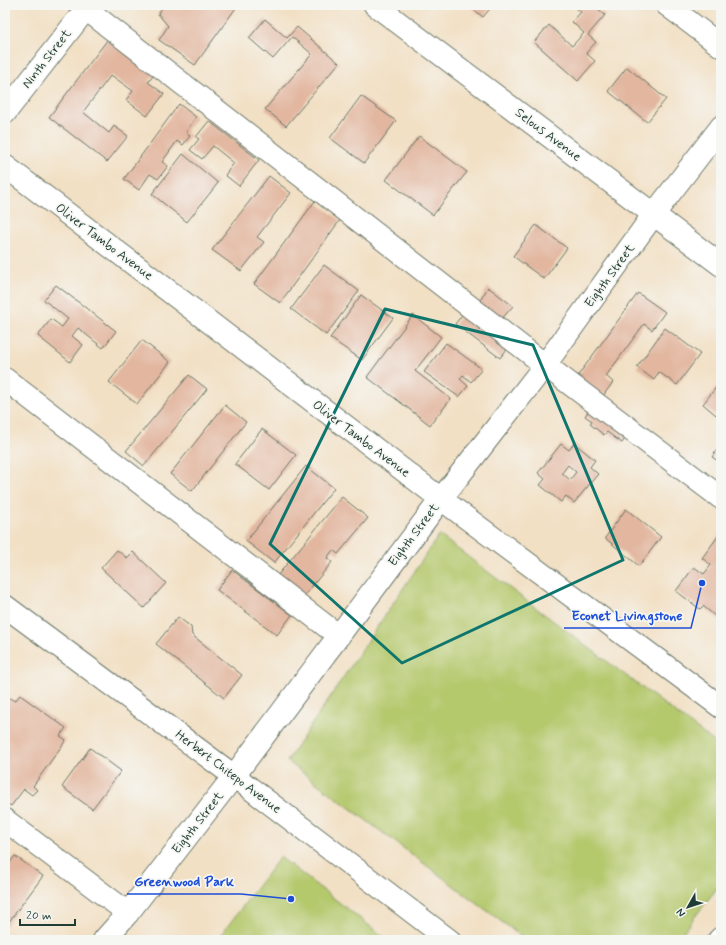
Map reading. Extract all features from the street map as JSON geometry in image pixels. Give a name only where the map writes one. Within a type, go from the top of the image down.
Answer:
[{"type":"street","name":"Selous Avenue","points":[[375,5],[721,266]]},
{"type":"street","points":[[667,5],[721,46]]},
{"type":"street","points":[[87,7],[545,366],[721,498]]},
{"type":"street","name":"Ninth Street","points":[[5,113],[87,7]]},
{"type":"street","name":"Eighth Street","points":[[104,940],[128,913],[234,776],[441,499],[545,366],[654,214],[721,127]]},
{"type":"street","name":"Oliver Tambo Avenue","points":[[5,166],[441,499],[721,707]]},
{"type":"street","points":[[5,379],[339,636]]},
{"type":"street","name":"Herbert Chitepo Avenue","points":[[5,606],[234,776],[449,940]]},
{"type":"street","points":[[5,820],[128,913]]},
{"type":"highlighted area","points":[[385,309],[533,345],[623,560],[402,663],[270,544]]},
{"type":"green space","points":[[439,535],[721,747],[721,883],[677,940],[526,940],[287,761]]},
{"type":"green space","points":[[280,857],[388,940],[217,940]]},
{"type":"building","points":[[164,5],[238,5],[195,65],[159,40],[168,26],[158,14]]},
{"type":"building","points":[[468,5],[493,5],[483,17]]},
{"type":"building","points":[[573,5],[594,5],[605,15],[588,35],[596,42],[586,53],[595,61],[578,81],[534,42],[549,25],[572,46],[584,33],[572,22],[581,12]]},
{"type":"building","points":[[265,19],[287,38],[297,27],[339,63],[286,126],[265,109],[312,54],[292,37],[273,59],[249,38]]},
{"type":"building","points":[[111,35],[154,75],[148,82],[164,94],[147,116],[126,100],[133,91],[111,75],[83,112],[109,133],[114,126],[128,136],[107,162],[49,117]]},
{"type":"building","points":[[627,67],[666,99],[647,122],[608,91]]},
{"type":"building","points":[[361,96],[396,121],[364,163],[330,138]]},
{"type":"building","points":[[179,104],[196,117],[186,132],[190,136],[183,145],[177,141],[162,162],[168,166],[158,179],[150,174],[139,190],[124,179]]},
{"type":"building","points":[[209,121],[259,160],[239,186],[225,175],[234,163],[213,146],[202,159],[190,150],[199,139],[196,137]]},
{"type":"building","points":[[419,136],[467,172],[433,215],[386,180]]},
{"type":"building","points":[[183,154],[218,183],[187,222],[152,194]]},
{"type":"building","points":[[269,176],[291,193],[257,237],[264,242],[241,271],[212,250]]},
{"type":"building","points":[[315,201],[340,220],[280,303],[254,284]]},
{"type":"building","points":[[536,225],[567,248],[544,279],[513,256]]},
{"type":"building","points":[[324,265],[359,291],[326,335],[291,309]]},
{"type":"building","points":[[56,285],[116,331],[103,348],[78,328],[72,336],[83,345],[70,362],[38,336],[51,319],[62,327],[68,319],[44,300]]},
{"type":"building","points":[[488,287],[513,306],[499,322],[477,306]]},
{"type":"building","points":[[638,293],[665,312],[652,330],[644,324],[606,376],[613,382],[603,396],[577,377]]},
{"type":"building","points":[[361,295],[393,318],[362,360],[330,338]]},
{"type":"building","points":[[466,310],[511,344],[500,358],[455,324]]},
{"type":"building","points":[[413,315],[441,337],[415,371],[451,399],[430,425],[367,377]]},
{"type":"building","points":[[665,328],[700,354],[677,385],[659,372],[654,380],[637,367]]},
{"type":"building","points":[[142,340],[170,362],[137,404],[109,382]]},
{"type":"building","points":[[446,343],[482,369],[471,382],[463,375],[460,379],[468,386],[459,397],[424,372]]},
{"type":"building","points":[[189,375],[207,389],[144,466],[126,451]]},
{"type":"building","points":[[721,381],[721,409],[716,415],[703,404]]},
{"type":"building","points":[[225,405],[246,422],[192,491],[170,474]]},
{"type":"building","points":[[592,406],[629,433],[622,443],[607,432],[604,435],[590,424],[592,421],[585,416]]},
{"type":"building","points":[[262,429],[296,455],[269,490],[235,464]]},
{"type":"building","points":[[574,443],[595,460],[590,467],[598,474],[574,503],[566,496],[561,502],[540,485],[545,479],[538,473],[561,444],[569,450]],"holes":[[[568,465],[576,472],[570,480],[562,473]]]},
{"type":"building","points":[[721,444],[721,463],[712,457]]},
{"type":"building","points":[[306,466],[334,488],[274,563],[246,541]]},
{"type":"building","points":[[342,497],[368,518],[338,554],[333,550],[327,558],[332,562],[303,597],[277,576]]},
{"type":"building","points":[[626,509],[661,537],[639,566],[605,538]]},
{"type":"building","points":[[719,535],[721,537],[721,621],[703,606],[700,609],[676,591],[694,567],[704,574],[711,565],[702,558]]},
{"type":"building","points":[[117,550],[127,558],[133,552],[166,583],[144,608],[101,568]]},
{"type":"building","points":[[232,570],[292,615],[277,635],[217,590]]},
{"type":"building","points":[[178,617],[191,627],[192,635],[242,675],[224,698],[156,644]]},
{"type":"building","points":[[20,695],[66,728],[60,736],[66,740],[33,786],[37,790],[32,795],[24,789],[11,806],[5,802],[5,697],[6,696],[15,701]]},
{"type":"building","points":[[90,748],[121,771],[92,809],[62,787]]},
{"type":"building","points":[[15,856],[43,876],[5,927],[5,869]]},
{"type":"place","name":"Econet Livingstone","points":[[702,583]]},
{"type":"place","name":"Greenwood Park","points":[[291,899]]}]
